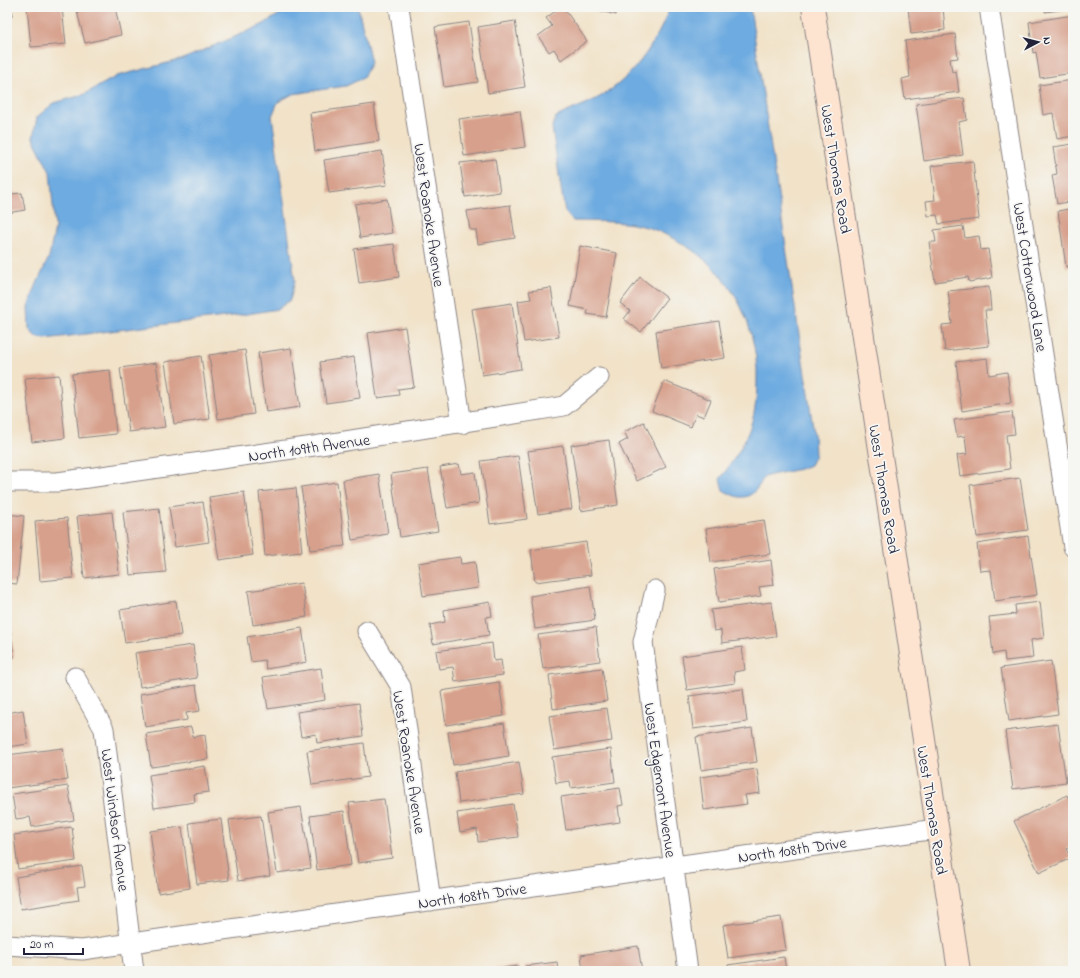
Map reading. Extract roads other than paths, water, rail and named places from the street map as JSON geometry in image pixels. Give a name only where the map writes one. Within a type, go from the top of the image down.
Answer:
[{"type":"main road","name":"West Thomas Road","points":[[813,7],[936,829],[959,971]]},
{"type":"street","name":"West Roanoke Avenue","points":[[399,7],[462,424]]},
{"type":"street","name":"West Cottonwood Lane","points":[[989,7],[1073,542]]},
{"type":"street","name":"North 109th Avenue","points":[[7,482],[65,481],[462,424],[564,406],[599,377]]},
{"type":"street","name":"West Edgemont Avenue","points":[[656,590],[643,642],[688,971]]},
{"type":"street","name":"West Roanoke Avenue","points":[[367,631],[401,687],[431,901]]},
{"type":"street","name":"West Windsor Avenue","points":[[75,676],[104,729],[132,943],[134,971]]},
{"type":"street","name":"North 108th Drive","points":[[7,945],[82,950],[673,865],[936,829]]},
{"type":"water","points":[[291,7],[358,7],[371,62],[363,78],[346,86],[293,94],[278,102],[272,116],[295,281],[290,300],[278,309],[241,315],[45,339],[36,337],[29,329],[28,307],[49,257],[55,228],[50,172],[33,138],[37,117],[54,103],[83,95],[117,76],[183,59],[262,25]]},
{"type":"water","points":[[670,7],[750,7],[814,434],[815,455],[810,465],[764,477],[752,494],[742,497],[730,494],[723,490],[720,479],[743,444],[754,415],[756,402],[757,370],[754,347],[748,325],[740,305],[716,270],[681,243],[660,232],[640,225],[573,221],[565,212],[560,182],[552,127],[556,117],[596,99],[621,82],[632,71],[650,47],[658,34]]}]
